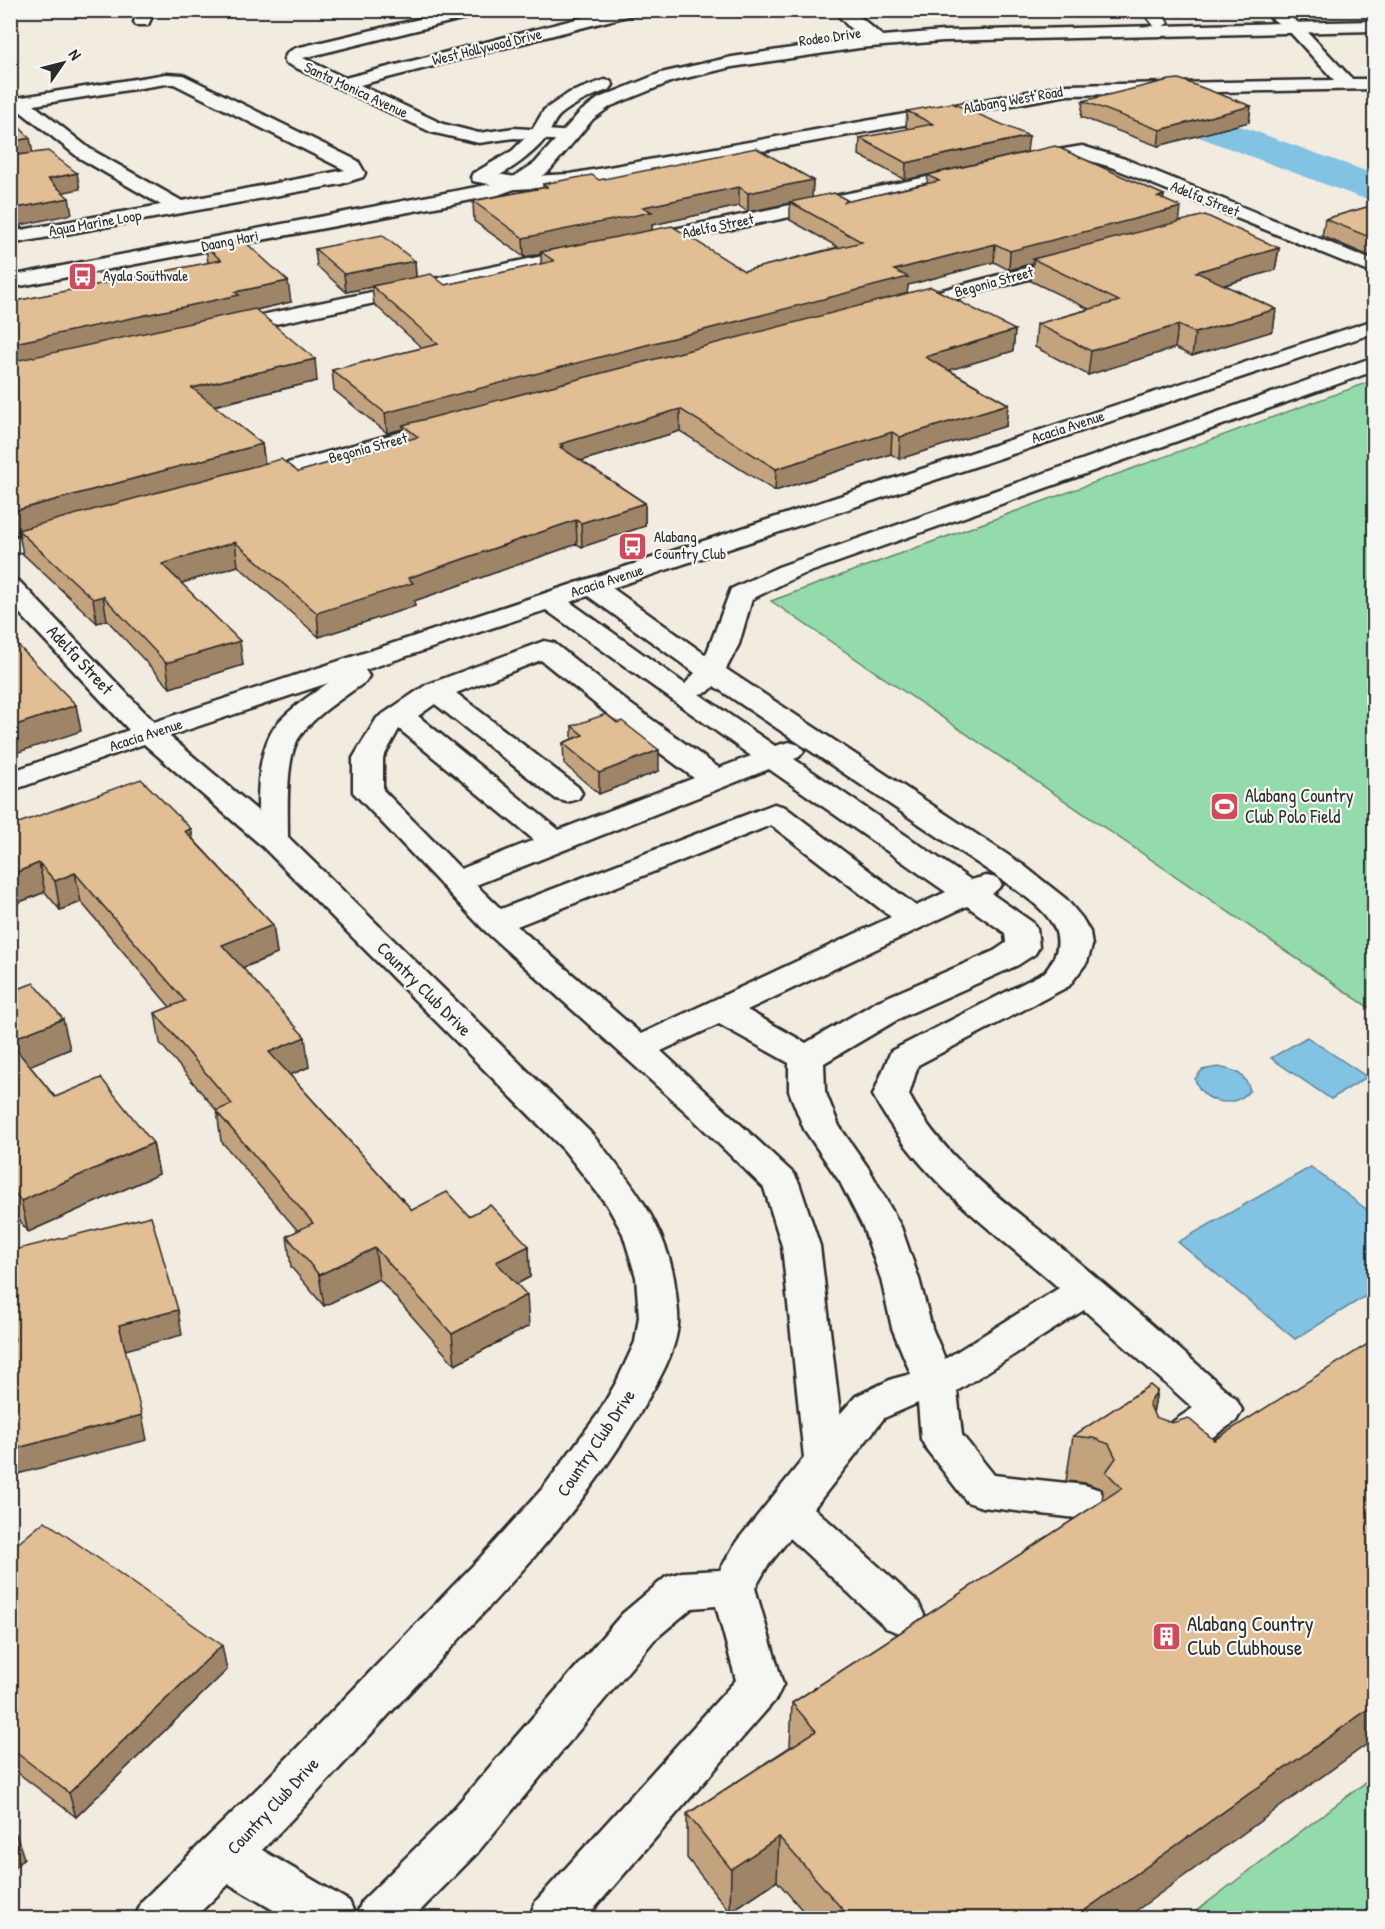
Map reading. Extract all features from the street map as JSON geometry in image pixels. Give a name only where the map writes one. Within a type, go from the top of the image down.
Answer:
[{"type":"street","name":"Santa Monica Avenue","points":[[480,10],[311,50],[294,56],[292,59],[342,84],[455,134],[485,138],[514,133],[569,136]]},
{"type":"street","name":"West Hollywood Drive","points":[[342,84],[633,10]]},
{"type":"street","points":[[842,10],[872,36]]},
{"type":"street","points":[[1268,10],[1289,24],[1347,84]]},
{"type":"street","name":"Rodeo Drive","points":[[443,195],[507,163],[538,135],[550,114],[575,96],[676,64],[738,51],[934,27],[1155,17],[1374,26]]},
{"type":"street","name":"Rodeo Drive","points":[[443,195],[484,193],[514,183],[551,159],[584,117],[602,103],[630,90],[687,72],[750,58],[872,36],[1374,20]]},
{"type":"street","name":"Aqua Marine Loop","points":[[10,238],[180,208],[356,173],[351,165],[177,79],[15,104]]},
{"type":"street","name":"Alabang West Road","points":[[514,183],[553,183],[1067,90],[1374,84]]},
{"type":"street","points":[[15,104],[84,153],[180,208]]},
{"type":"street","points":[[480,177],[535,171],[785,126],[815,126],[835,132]]},
{"type":"street","name":"Adelfa Street","points":[[1014,164],[1082,152],[1118,163],[1374,268]]},
{"type":"street","points":[[63,156],[84,153]]},
{"type":"street","name":"Adelfa Street","points":[[623,246],[991,169]]},
{"type":"street","points":[[480,177],[514,183]]},
{"type":"street","points":[[443,195],[553,183]]},
{"type":"street","name":"Daang Hari","points":[[10,267],[443,195]]},
{"type":"street","name":"Daang Hari","points":[[10,282],[443,195]]},
{"type":"street","points":[[1213,225],[1248,216]]},
{"type":"street","points":[[206,332],[600,250]]},
{"type":"street","name":"Begonia Street","points":[[880,312],[1098,255]]},
{"type":"street","name":"Acacia Avenue","points":[[10,782],[1374,326]]},
{"type":"street","points":[[686,698],[712,672],[730,633],[740,595],[787,572],[1374,364]]},
{"type":"street","name":"Begonia Street","points":[[228,487],[467,421]]},
{"type":"street","points":[[10,547],[79,528]]},
{"type":"street","points":[[592,586],[712,672],[1012,872],[1056,906],[1071,926],[1077,947],[1070,966],[1057,979],[903,1059],[891,1095],[903,1120],[954,1180],[1030,1242],[1221,1410],[1164,1449]]},
{"type":"street","name":"Adelfa Street","points":[[10,587],[149,734]]},
{"type":"street","points":[[550,600],[686,698],[1021,929],[1023,947],[1006,958],[890,1009],[806,1058]]},
{"type":"street","points":[[716,780],[619,709],[544,649],[436,691],[387,724],[368,758],[368,792],[455,882],[495,923],[637,1049],[781,1183],[801,1246],[826,1463]]},
{"type":"street","points":[[273,839],[273,778],[285,734],[314,706],[389,654]]},
{"type":"street","points":[[436,691],[567,793]]},
{"type":"street","points":[[399,715],[556,843]]},
{"type":"street","name":"Country Club Drive","points":[[149,734],[273,839],[577,1141],[615,1186],[639,1226],[657,1274],[658,1326],[646,1365],[623,1409],[569,1487],[486,1580],[227,1856],[160,1918]]},
{"type":"street","points":[[455,882],[816,740]]},
{"type":"street","points":[[495,923],[774,813],[913,919]]},
{"type":"street","points":[[637,1049],[1012,872]]},
{"type":"street","points":[[721,1010],[806,1058]]},
{"type":"street","points":[[806,1058],[807,1091],[822,1129],[856,1178],[882,1227],[900,1279],[912,1328],[936,1384],[942,1439],[982,1490],[1085,1502]]},
{"type":"street","points":[[554,1918],[760,1685],[733,1587],[752,1554],[870,1407],[906,1390],[936,1384],[1085,1291]]},
{"type":"street","points":[[788,1510],[902,1614]]},
{"type":"street","points":[[380,1918],[460,1837],[638,1627],[682,1590],[733,1587]]},
{"type":"street","points":[[227,1856],[331,1918]]},
{"type":"green space","name":"Alabang Country Club Polo Field","points":[[1374,380],[1374,1011],[771,601]]},
{"type":"green space","points":[[1374,1776],[1374,1918],[1187,1918]]},
{"type":"water","points":[[1307,1037],[1367,1077],[1331,1099],[1271,1058]]},
{"type":"water","points":[[1218,1067],[1238,1073],[1248,1084],[1250,1090],[1236,1100],[1227,1102],[1211,1099],[1204,1094],[1195,1079],[1202,1070]]},
{"type":"water","points":[[1311,1167],[1374,1215],[1374,1291],[1295,1339],[1178,1242]]},
{"type":"building","points":[[1179,79],[1251,106],[1160,130],[1083,101],[1169,80]]},
{"type":"building","points":[[952,103],[1029,136],[906,163],[860,138],[933,124],[907,111]]},
{"type":"building","points":[[10,118],[30,138],[10,142]]},
{"type":"building","points":[[1055,146],[1164,195],[1158,197],[1181,207],[1010,251],[995,244],[894,270],[908,277],[385,413],[332,370],[438,344],[372,286],[431,274],[445,285],[554,261],[541,252],[672,226],[744,271],[862,242],[790,202],[834,193],[847,200],[845,202],[939,181],[928,175]]},
{"type":"building","points":[[756,148],[813,180],[748,193],[739,187],[643,207],[652,212],[523,238],[473,201],[547,187],[543,184],[592,175],[599,180]]},
{"type":"building","points":[[48,151],[77,173],[48,179],[69,198],[16,208],[18,211],[10,213],[10,156]]},
{"type":"building","points":[[1374,205],[1374,239],[1325,219]]},
{"type":"building","points":[[1205,215],[1279,248],[1196,272],[1276,309],[1195,333],[1178,325],[1091,351],[1037,324],[1119,301],[1033,259]]},
{"type":"building","points":[[382,235],[415,261],[344,274],[315,249]]},
{"type":"building","points":[[243,240],[288,281],[235,292],[239,295],[10,344],[10,302],[221,260],[206,247]]},
{"type":"building","points":[[931,287],[1015,330],[925,357],[1008,404],[900,437],[892,432],[776,469],[680,409],[560,444],[563,446],[560,447],[645,503],[581,523],[576,520],[408,578],[413,583],[317,613],[235,542],[162,564],[240,641],[166,663],[103,596],[93,599],[18,530],[281,459],[298,472],[418,437],[403,425]]},
{"type":"building","points":[[255,309],[315,359],[192,388],[262,444],[10,512],[10,362]]},
{"type":"building","points":[[10,637],[76,705],[10,727]]},
{"type":"building","points":[[606,714],[617,723],[622,721],[659,750],[599,773],[563,743],[583,735],[572,726]]},
{"type":"building","points":[[141,779],[191,829],[185,831],[273,925],[222,945],[305,1037],[269,1052],[412,1210],[447,1192],[469,1216],[490,1205],[529,1246],[496,1262],[527,1295],[452,1334],[375,1248],[319,1275],[287,1236],[313,1223],[216,1111],[232,1104],[155,1013],[185,1001],[75,873],[55,881],[39,863],[10,875],[10,826]]},
{"type":"building","points":[[34,983],[63,1019],[10,1040],[10,992]]},
{"type":"building","points":[[10,1042],[55,1097],[101,1078],[153,1143],[21,1201],[10,1187]]},
{"type":"building","points":[[151,1216],[178,1310],[119,1325],[142,1415],[10,1450],[10,1341],[15,1340],[10,1317],[10,1251]]},
{"type":"building","name":"Alabang Country Club Clubhouse","points":[[1374,1340],[1374,1705],[1074,1918],[850,1918],[779,1837],[731,1869],[687,1814],[816,1731],[792,1703],[1122,1488],[1106,1472],[1116,1458],[1109,1444],[1093,1438],[1073,1436],[1150,1385],[1157,1391],[1149,1403],[1155,1417],[1172,1423],[1188,1418],[1214,1440]]},
{"type":"building","points":[[45,1521],[222,1645],[69,1793],[10,1748],[10,1550]]},
{"type":"building","points":[[10,1830],[16,1834],[10,1839]]},
{"type":"waterway","points":[[1165,111],[1374,188]]},
{"type":"place","name":"Ayala Southvale","points":[[82,276]]},
{"type":"place","name":"Alabang Country Club","points":[[633,546]]},
{"type":"place","name":"Alabang Country Club Polo Field","points":[[1224,806]]},
{"type":"place","name":"Alabang Country Club Clubhouse","points":[[1166,1636]]}]
